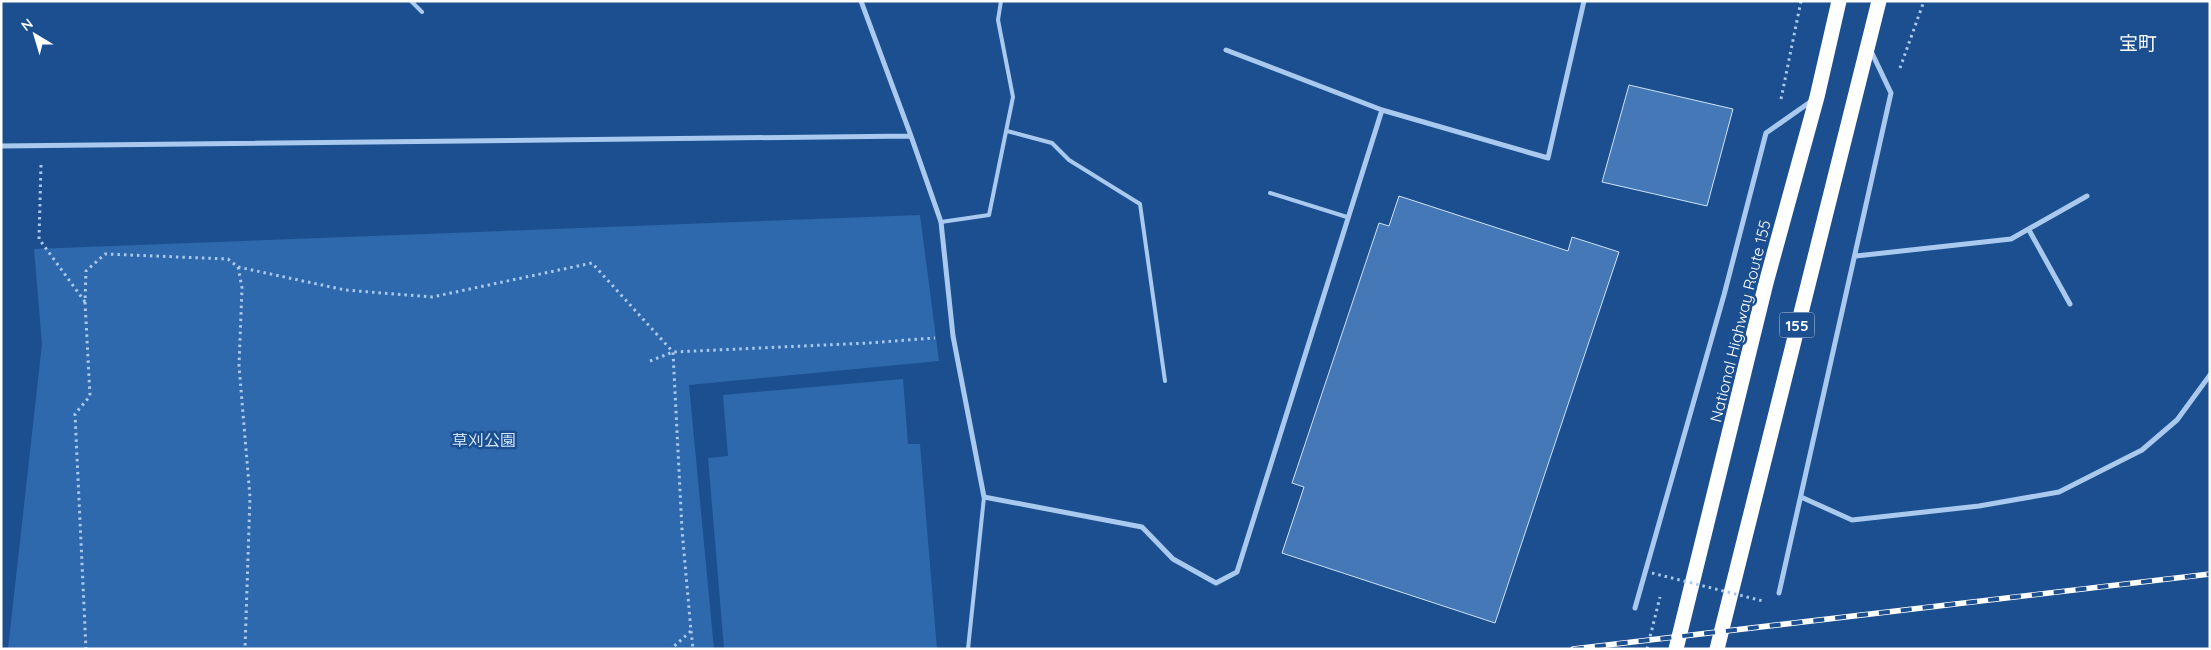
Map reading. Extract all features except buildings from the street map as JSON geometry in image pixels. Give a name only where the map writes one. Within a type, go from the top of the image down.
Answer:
[{"type":"highway","name":"National Highway Route 155","points":[[1676,649],[1766,283],[1818,97],[1839,1]]},
{"type":"highway","name":"155","points":[[1717,649],[1767,441],[1869,47],[1879,1]]},
{"type":"street","points":[[861,1],[941,222],[953,336],[984,497],[1142,527],[1173,559],[1216,584],[1237,572],[1382,110]]},
{"type":"street","points":[[1226,50],[1382,110],[1548,158],[1584,1]]},
{"type":"street","points":[[1780,592],[1891,93],[1869,47]]},
{"type":"street","points":[[1635,608],[1724,295],[1766,133],[1818,97]]},
{"type":"street","points":[[1,146],[911,136]]},
{"type":"street","points":[[1856,256],[2011,239],[2087,196]]},
{"type":"street","points":[[2029,230],[2070,304]]},
{"type":"street","points":[[1801,497],[1852,520],[1979,506],[2059,492],[2142,450],[2177,420],[2210,375]]},
{"type":"lane","points":[[411,1],[422,12]]},
{"type":"lane","points":[[941,222],[990,214],[1013,97],[998,20],[1001,1]]},
{"type":"lane","points":[[1007,130],[1052,144],[1069,160],[1140,204],[1165,381]]},
{"type":"lane","points":[[1270,193],[1347,217]]},
{"type":"lane","points":[[968,649],[984,497]]},
{"type":"path","points":[[41,165],[39,239],[85,302]]},
{"type":"path","points":[[86,649],[75,414],[90,396],[85,302],[86,270],[105,254],[228,259],[238,267],[345,290],[432,297],[592,263],[673,352],[682,530],[692,649]]},
{"type":"path","points":[[238,267],[242,288],[238,366],[250,497],[245,649]]},
{"type":"path","points":[[650,361],[673,352],[868,343],[953,336]]},
{"type":"path","points":[[1652,573],[1763,601]]},
{"type":"path","points":[[671,649],[691,631]]},
{"type":"green space","name":"草刈公園","points":[[920,215],[939,361],[689,385],[714,649],[8,649],[42,344],[34,249]]},
{"type":"green space","points":[[903,379],[908,444],[920,444],[937,649],[724,649],[708,458],[728,456],[723,395]]},
{"type":"railway","points":[[1573,649],[2210,574]]},
{"type":"district","name":"宝町","points":[[2138,43]]}]
